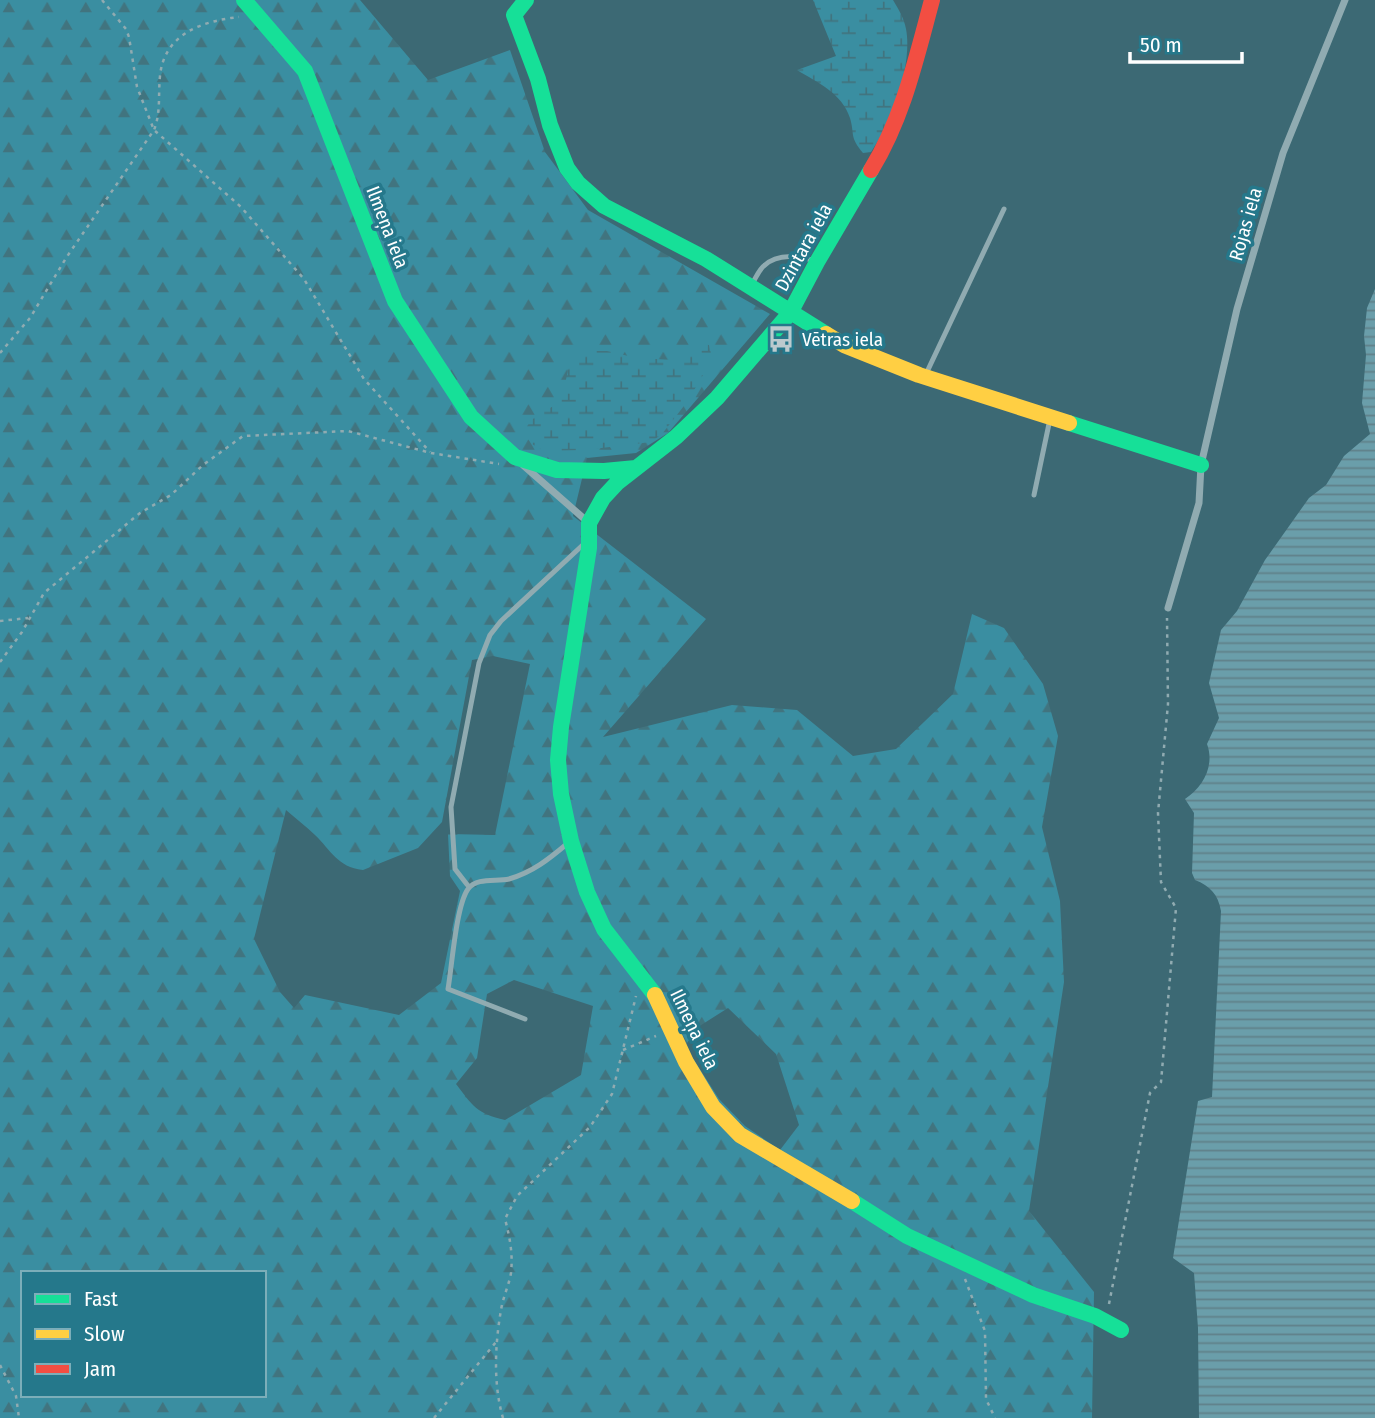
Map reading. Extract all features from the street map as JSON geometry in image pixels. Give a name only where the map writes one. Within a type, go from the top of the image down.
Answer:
[{"type":"street","name":"Ilmeņa iela","points":[[244,0],[305,71],[395,302],[471,417],[589,523],[589,541],[558,760],[570,841],[587,892],[604,929],[652,989],[713,1108],[740,1135],[820,1180],[906,1236],[1033,1295],[1096,1316],[1121,1330]]},
{"type":"street","points":[[526,0],[514,15],[538,79],[558,149],[566,169],[604,206],[706,259],[844,345],[924,377],[1201,465]]},
{"type":"street","name":"Dzintara iela","points":[[636,468],[676,437],[717,398],[790,313],[884,149],[905,99],[932,0]]},
{"type":"street","points":[[1336,0],[1341,13]]},
{"type":"street","name":"Rojas iela","points":[[1168,608],[1199,503],[1201,465],[1237,309],[1283,153],[1345,0]]},
{"type":"street","name":"Ilmeņa iela","points":[[515,457],[557,470],[604,471],[636,468]]},
{"type":"street","points":[[589,523],[603,498],[636,468]]},
{"type":"lane","points":[[924,377],[1004,209]]},
{"type":"lane","points":[[750,287],[764,265],[781,257],[804,257],[817,262]]},
{"type":"lane","points":[[1034,495],[1050,416]]},
{"type":"lane","points":[[469,887],[455,869],[450,807],[479,663],[490,635],[501,621],[589,541]]},
{"type":"lane","points":[[525,1018],[448,989],[463,901],[469,887],[479,882],[505,880],[528,873],[545,863],[570,841]]},
{"type":"path","points":[[102,0],[126,29],[137,87],[154,130],[241,207],[304,279],[364,379],[431,453]]},
{"type":"path","points":[[0,353],[30,318],[66,258],[154,130],[160,116],[160,75],[166,52],[180,35],[218,19],[257,15]]},
{"type":"path","points":[[0,662],[44,593],[140,513],[171,495],[243,436],[348,431],[431,453],[502,464],[515,457]]},
{"type":"path","points":[[1105,1321],[1150,1093],[1161,1082],[1174,935],[1176,908],[1161,882],[1158,813],[1168,704],[1168,608]]},
{"type":"path","points":[[0,621],[29,617]]},
{"type":"path","points":[[503,1418],[498,1387],[496,1342],[511,1274],[512,1244],[505,1219],[517,1196],[590,1127],[612,1094],[641,975]]},
{"type":"path","points":[[623,1050],[672,1030]]},
{"type":"path","points":[[956,1261],[985,1331],[986,1399],[995,1418]]},
{"type":"path","points":[[434,1418],[496,1342]]},
{"type":"path","points":[[0,1365],[16,1396],[19,1418]]},
{"type":"green space","points":[[0,0],[360,0],[428,80],[510,50],[545,152],[588,210],[770,314],[668,433],[636,453],[587,458],[573,516],[706,619],[603,737],[732,705],[797,710],[853,756],[896,749],[953,694],[972,614],[1004,628],[1043,684],[1058,736],[1042,827],[1060,901],[1064,982],[1029,1211],[1094,1292],[1092,1418],[0,1418]],"holes":[[[493,656],[530,664],[495,835],[448,834],[450,876],[460,891],[441,983],[399,1015],[305,995],[294,1008],[280,992],[254,939],[286,810],[312,832],[335,857],[354,868],[363,870],[418,848],[442,822],[472,660]],[[514,980],[593,1006],[581,1075],[505,1120],[476,1108],[456,1084],[477,1058],[487,994]],[[728,1008],[776,1054],[799,1125],[780,1150],[745,1126],[719,1099],[685,1046],[698,1027]]]},
{"type":"green space","points":[[813,0],[893,0],[904,21],[906,59],[899,94],[886,126],[871,152],[863,153],[856,143],[850,118],[835,95],[797,70],[836,56]]},
{"type":"green space","points":[[705,343],[709,345],[712,358],[709,365],[687,402],[662,434],[651,442],[585,450],[544,451],[532,444],[525,435],[533,419],[561,401],[570,362],[586,351],[607,351],[637,358],[674,360]]},
{"type":"shaded area","points":[[1375,289],[1375,1418],[1199,1418],[1198,1328],[1194,1273],[1173,1258],[1198,1101],[1212,1097],[1221,911],[1212,891],[1195,880],[1192,873],[1194,813],[1185,799],[1206,775],[1209,760],[1207,744],[1219,718],[1209,683],[1221,630],[1237,611],[1265,560],[1309,498],[1326,485],[1344,456],[1370,434],[1362,403],[1366,355],[1364,336],[1367,308]]},
{"type":"traffic: fast","points":[[244,0],[305,71],[395,301],[471,417],[515,457],[557,470],[604,471],[636,468]]},
{"type":"traffic: fast","points":[[526,0],[514,15],[538,79],[550,125],[567,168],[578,183],[604,206],[706,259],[826,334]]},
{"type":"traffic: fast","points":[[655,995],[604,929],[587,892],[571,841],[561,794],[558,760],[561,727],[589,548],[589,523],[603,498],[617,483],[676,437],[717,398],[790,313],[871,170]]},
{"type":"traffic: fast","points":[[1069,423],[1201,465]]},
{"type":"traffic: fast","points":[[852,1201],[907,1236],[1033,1295],[1095,1316],[1121,1330]]},
{"type":"traffic: slow","points":[[826,334],[844,345],[919,375],[1069,423]]},
{"type":"traffic: slow","points":[[655,995],[686,1062],[713,1107],[740,1135],[852,1201]]},
{"type":"traffic: jam","points":[[871,170],[900,109],[932,0]]},
{"type":"place","name":"Vētras iela","points":[[781,339]]}]
